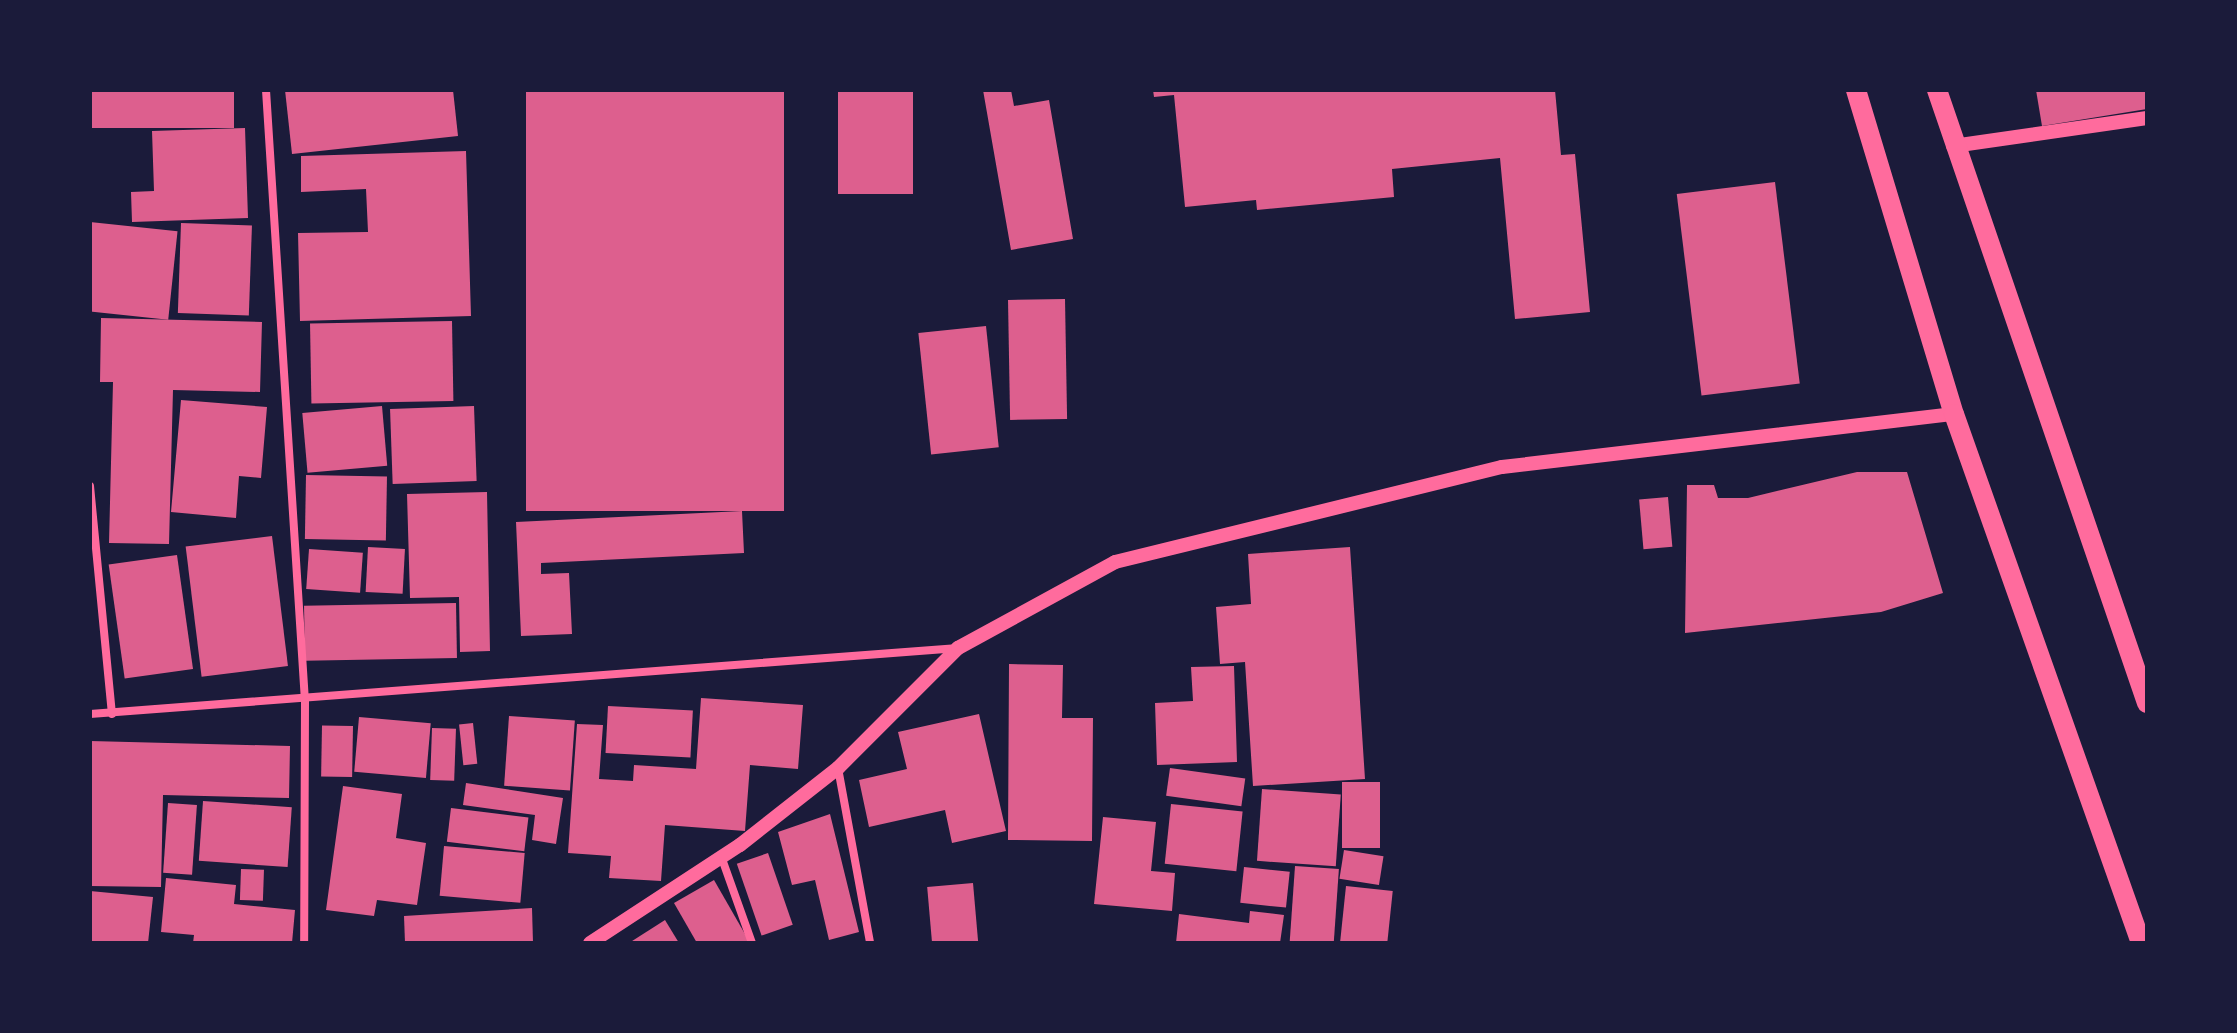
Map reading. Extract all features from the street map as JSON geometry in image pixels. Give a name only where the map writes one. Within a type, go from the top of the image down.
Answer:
[{"type":"main road","points":[[1856,90],[1954,414],[2141,943]]},
{"type":"main road","points":[[1937,90],[1953,146],[2147,703]]},
{"type":"street","points":[[266,90],[305,701],[304,943]]},
{"type":"street","points":[[1953,146],[2147,118]]},
{"type":"street","points":[[590,943],[721,856],[838,768],[958,648],[1115,562],[1502,467],[1954,414]]},
{"type":"street","points":[[90,486],[112,714]]},
{"type":"street","points":[[90,714],[305,701],[958,648]]},
{"type":"street","points":[[838,768],[870,943]]},
{"type":"street","points":[[721,856],[752,943]]},
{"type":"building","points":[[90,90],[234,90],[234,128],[90,128]]},
{"type":"building","points":[[285,90],[453,90],[458,136],[292,154]]},
{"type":"building","points":[[526,90],[784,90],[784,511],[526,511]]},
{"type":"building","points":[[838,90],[913,90],[913,194],[838,194]]},
{"type":"building","points":[[983,90],[1011,90],[1014,106],[1049,100],[1073,239],[1011,250]]},
{"type":"building","points":[[1153,90],[1555,90],[1561,155],[1575,154],[1590,312],[1515,319],[1500,158],[1392,169],[1394,197],[1257,210],[1256,200],[1185,207],[1174,95],[1154,97]]},
{"type":"building","points":[[2036,90],[2147,90],[2147,109],[2042,126]]},
{"type":"building","points":[[245,128],[248,218],[132,222],[131,192],[154,191],[152,131]]},
{"type":"building","points":[[466,151],[471,316],[300,321],[298,233],[368,232],[366,189],[301,192],[301,156]]},
{"type":"building","points":[[1775,182],[1800,383],[1701,396],[1677,194]]},
{"type":"building","points":[[90,222],[178,231],[168,320],[90,311]]},
{"type":"building","points":[[181,223],[252,225],[249,315],[178,313]]},
{"type":"building","points":[[1065,299],[1067,419],[1010,420],[1008,300]]},
{"type":"building","points":[[101,318],[262,322],[260,392],[173,390],[169,544],[109,543],[113,382],[100,382]]},
{"type":"building","points":[[452,321],[453,401],[311,403],[310,323]]},
{"type":"building","points":[[986,326],[999,447],[931,454],[918,333]]},
{"type":"building","points":[[181,400],[267,407],[261,478],[239,476],[236,518],[171,512]]},
{"type":"building","points":[[382,406],[387,466],[308,473],[302,413]]},
{"type":"building","points":[[474,406],[477,481],[393,484],[390,409]]},
{"type":"building","points":[[1857,472],[1907,472],[1943,593],[1881,612],[1685,633],[1687,485],[1714,485],[1718,498],[1748,498]]},
{"type":"building","points":[[306,475],[387,476],[386,540],[305,539]]},
{"type":"building","points":[[487,492],[490,651],[460,652],[459,597],[410,598],[407,494]]},
{"type":"building","points":[[1668,497],[1672,547],[1643,549],[1639,500]]},
{"type":"building","points":[[742,511],[744,553],[541,563],[541,574],[569,573],[572,634],[521,636],[516,522]]},
{"type":"building","points":[[272,536],[288,666],[202,677],[186,547]]},
{"type":"building","points":[[368,547],[405,549],[403,594],[366,592]]},
{"type":"building","points":[[1350,547],[1365,779],[1253,786],[1245,662],[1220,664],[1216,607],[1251,604],[1248,554]]},
{"type":"building","points":[[309,549],[363,553],[360,593],[306,589]]},
{"type":"building","points":[[177,555],[193,669],[125,678],[109,565]]},
{"type":"building","points":[[456,603],[457,658],[305,661],[304,606]]},
{"type":"building","points":[[1009,664],[1063,665],[1062,718],[1093,718],[1092,841],[1008,840]]},
{"type":"building","points":[[1234,666],[1237,762],[1157,765],[1155,703],[1193,701],[1191,667]]},
{"type":"building","points":[[701,698],[803,705],[798,769],[750,765],[745,831],[665,825],[661,881],[609,878],[611,856],[568,853],[577,724],[603,725],[599,779],[633,781],[634,765],[696,769]]},
{"type":"building","points":[[608,706],[693,710],[690,757],[606,753]]},
{"type":"building","points":[[979,714],[1006,831],[952,843],[945,810],[869,827],[859,780],[907,769],[898,732]]},
{"type":"building","points":[[509,716],[575,721],[570,790],[504,786]]},
{"type":"building","points":[[359,717],[431,723],[426,778],[354,772]]},
{"type":"building","points":[[473,723],[477,764],[463,765],[459,724]]},
{"type":"building","points":[[322,725],[353,726],[352,777],[321,776]]},
{"type":"building","points":[[432,728],[456,729],[454,781],[430,780]]},
{"type":"building","points":[[90,741],[290,746],[289,798],[163,795],[161,887],[90,886]]},
{"type":"building","points":[[1170,768],[1245,779],[1241,806],[1166,796]]},
{"type":"building","points":[[1342,782],[1380,782],[1380,848],[1342,848]]},
{"type":"building","points":[[466,783],[563,798],[556,844],[532,840],[535,815],[463,805]]},
{"type":"building","points":[[343,786],[402,794],[396,838],[426,843],[417,905],[377,900],[374,916],[326,910]]},
{"type":"building","points":[[1262,789],[1341,795],[1336,866],[1257,861]]},
{"type":"building","points":[[203,801],[292,807],[288,867],[199,861]]},
{"type":"building","points":[[168,803],[197,805],[192,875],[163,873]]},
{"type":"building","points":[[1171,804],[1243,812],[1236,871],[1165,864]]},
{"type":"building","points":[[451,808],[528,818],[524,851],[447,842]]},
{"type":"building","points":[[830,814],[859,932],[829,940],[815,880],[792,885],[778,832]]},
{"type":"building","points":[[1103,817],[1156,822],[1151,871],[1175,873],[1172,911],[1094,904]]},
{"type":"building","points":[[444,846],[525,853],[520,903],[440,896]]},
{"type":"building","points":[[1344,850],[1384,856],[1379,885],[1339,879]]},
{"type":"building","points":[[768,853],[793,925],[762,936],[737,864]]},
{"type":"building","points":[[1295,866],[1339,869],[1334,943],[1290,943]]},
{"type":"building","points":[[1244,867],[1290,872],[1286,908],[1240,903]]},
{"type":"building","points":[[241,869],[264,870],[263,901],[240,900]]},
{"type":"building","points":[[166,878],[236,885],[234,904],[295,910],[292,943],[193,943],[194,935],[161,932]]},
{"type":"building","points":[[714,880],[749,941],[746,943],[697,943],[674,903]]},
{"type":"building","points":[[973,883],[978,943],[932,943],[927,887]]},
{"type":"building","points":[[1346,886],[1393,891],[1387,943],[1340,943]]},
{"type":"building","points":[[90,891],[153,897],[148,943],[90,941]]},
{"type":"building","points":[[532,908],[533,943],[405,943],[404,916]]},
{"type":"building","points":[[1250,911],[1284,915],[1280,943],[1176,943],[1179,914],[1249,923]]},
{"type":"building","points":[[665,920],[679,943],[629,943]]}]
